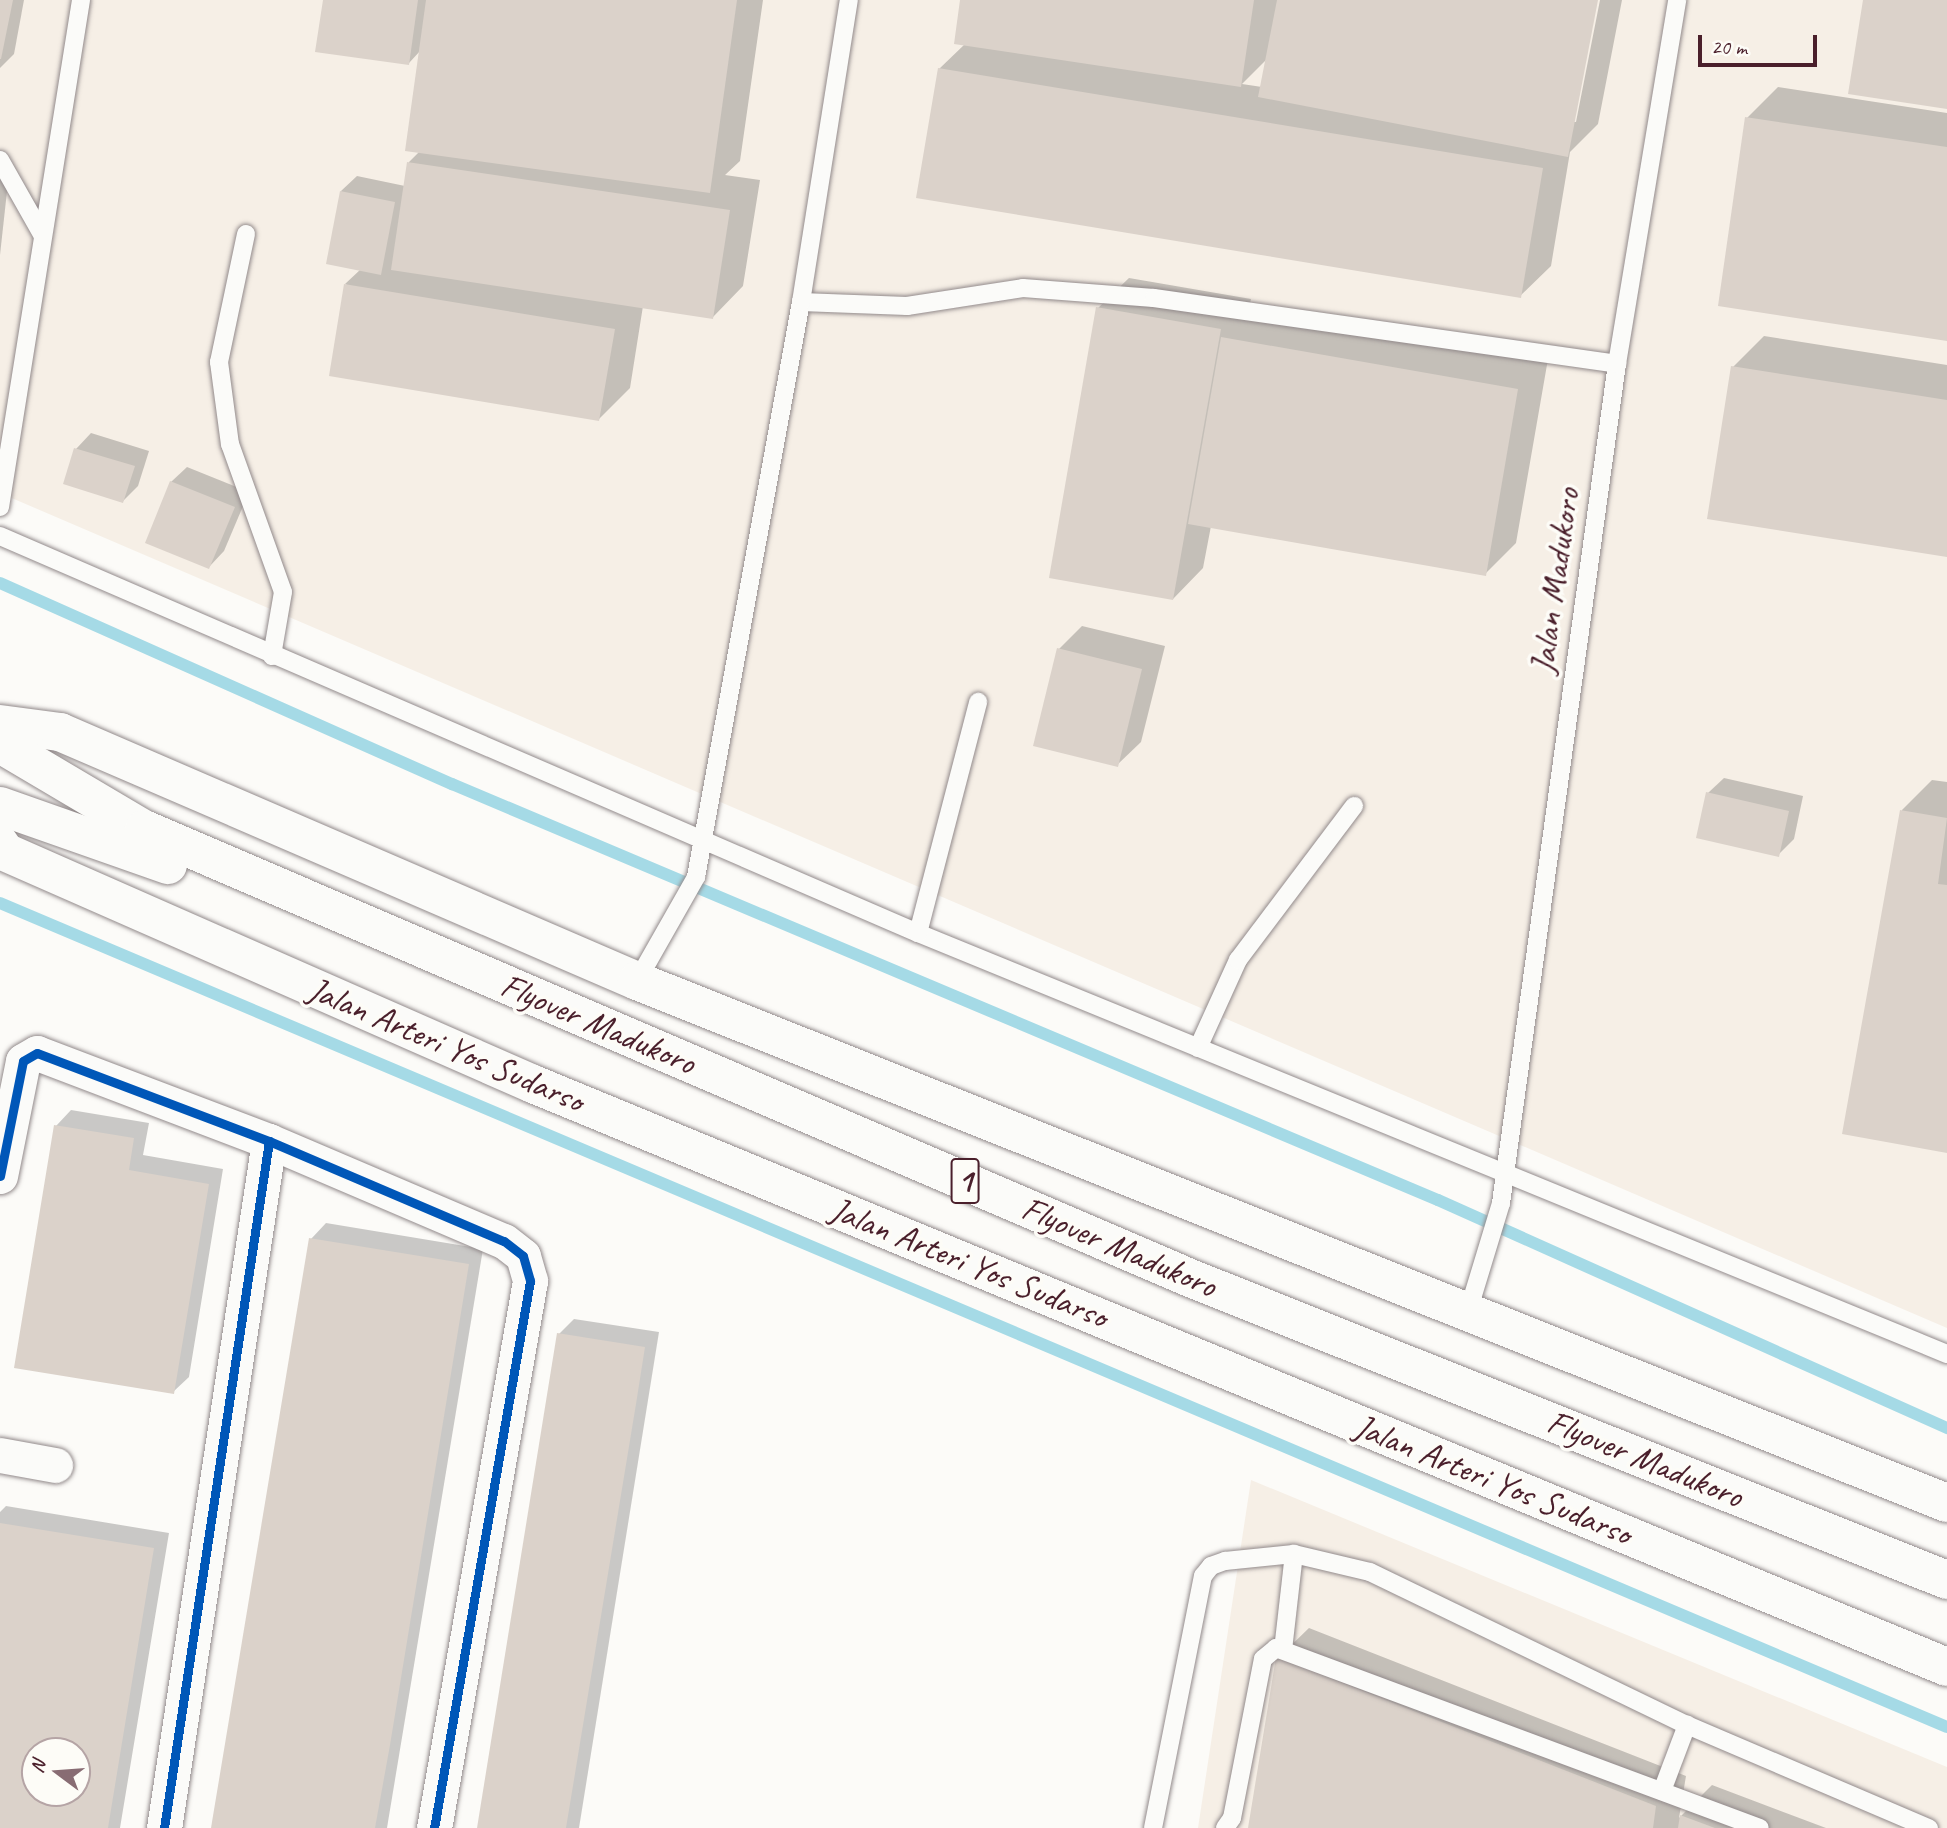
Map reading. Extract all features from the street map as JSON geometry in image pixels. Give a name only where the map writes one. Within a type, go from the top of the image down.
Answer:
[{"type":"highway","points":[[0,724],[60,732],[643,968],[1467,1315],[1947,1503]]},
{"type":"highway","name":"Flyover Madukoro","points":[[0,744],[144,829],[182,846],[1190,1278],[1947,1580]]},
{"type":"highway","name":"Flyover Madukoro","points":[[0,806],[135,851],[1182,1297],[1947,1606]]},
{"type":"highway","name":"Jalan Arteri Yos Sudarso","points":[[0,844],[5,852],[533,1084],[1947,1667]]},
{"type":"street","points":[[0,1176],[23,1061],[37,1052],[269,1141],[504,1241],[529,1266],[530,1281],[434,1828]]},
{"type":"street","points":[[164,1828],[269,1141]]},
{"type":"street","points":[[0,1455],[55,1465]]},
{"type":"lane","points":[[0,507],[81,0]]},
{"type":"lane","points":[[643,968],[696,877],[704,841],[801,302],[849,0]]},
{"type":"lane","name":"Jalan Madukoro","points":[[1467,1315],[1483,1274],[1506,1173],[1617,364],[1677,0]]},
{"type":"lane","points":[[0,160],[43,236]]},
{"type":"lane","points":[[246,234],[219,362],[230,444],[283,592],[272,656]]},
{"type":"lane","points":[[801,302],[907,306],[1023,288],[1154,298],[1617,364]]},
{"type":"lane","points":[[0,536],[272,656],[918,933],[1947,1354]]},
{"type":"lane","points":[[918,933],[978,702]]},
{"type":"lane","points":[[1198,1048],[1238,960],[1354,806]]},
{"type":"lane","points":[[1283,1650],[1294,1554]]},
{"type":"lane","points":[[1153,1828],[1203,1577],[1211,1566],[1225,1562],[1294,1554],[1370,1572],[1687,1725],[1929,1828]]},
{"type":"lane","points":[[1225,1828],[1232,1818],[1263,1659],[1270,1651],[1283,1650],[1760,1828]]},
{"type":"lane","points":[[1662,1791],[1687,1725]]},
{"type":"shaded area","points":[[0,0],[1947,0],[1947,1328],[0,493]]},
{"type":"shaded area","points":[[1251,1480],[1947,1767],[1947,1828],[1198,1828]]},
{"type":"building","points":[[0,0],[13,0],[1,59],[0,59]]},
{"type":"building","points":[[323,0],[418,0],[409,65],[315,52]]},
{"type":"building","points":[[426,0],[737,0],[710,193],[405,151]]},
{"type":"building","points":[[960,0],[1254,0],[1241,87],[954,44]]},
{"type":"building","points":[[1277,0],[1598,0],[1568,157],[1258,97]]},
{"type":"building","points":[[1863,0],[1947,0],[1947,109],[1848,94]]},
{"type":"building","points":[[938,68],[1543,168],[1521,298],[916,198]]},
{"type":"building","points":[[1745,117],[1947,147],[1947,341],[1718,306]]},
{"type":"building","points":[[407,162],[730,210],[713,319],[391,270]]},
{"type":"building","points":[[340,191],[395,202],[381,275],[326,264]]},
{"type":"building","points":[[344,284],[615,329],[599,421],[329,376]]},
{"type":"building","points":[[1096,307],[1221,329],[1173,600],[1049,578]]},
{"type":"building","points":[[1221,337],[1518,389],[1486,576],[1188,524]]},
{"type":"building","points":[[1731,366],[1947,400],[1947,557],[1707,519]]},
{"type":"building","points":[[74,448],[135,466],[123,503],[63,484]]},
{"type":"building","points":[[170,481],[235,507],[209,569],[145,543]]},
{"type":"building","points":[[1057,648],[1142,669],[1118,767],[1033,746]]},
{"type":"building","points":[[1706,792],[1789,811],[1779,857],[1696,838]]},
{"type":"building","points":[[1900,810],[1947,818],[1938,884],[1947,885],[1947,1153],[1842,1134]]},
{"type":"building","points":[[54,1125],[134,1138],[129,1170],[209,1184],[174,1394],[14,1368]]},
{"type":"building","points":[[309,1238],[469,1264],[390,1745],[375,1828],[211,1828]]},
{"type":"building","points":[[557,1333],[645,1347],[636,1404],[566,1828],[477,1828]]},
{"type":"building","points":[[0,1523],[154,1548],[108,1828],[0,1828]]},
{"type":"building","points":[[1276,1657],[1656,1806],[1653,1828],[1248,1828]]},
{"type":"building","points":[[1680,1815],[1715,1828],[1678,1828]]},
{"type":"waterway","points":[[0,583],[452,784],[1438,1200],[1947,1428]]},
{"type":"waterway","points":[[0,903],[1947,1727]]},
{"type":"cycle path","points":[[0,1176],[23,1061],[37,1053],[269,1141],[504,1241],[523,1256],[530,1281],[434,1828]]},
{"type":"cycle path","points":[[164,1828],[269,1141]]}]
